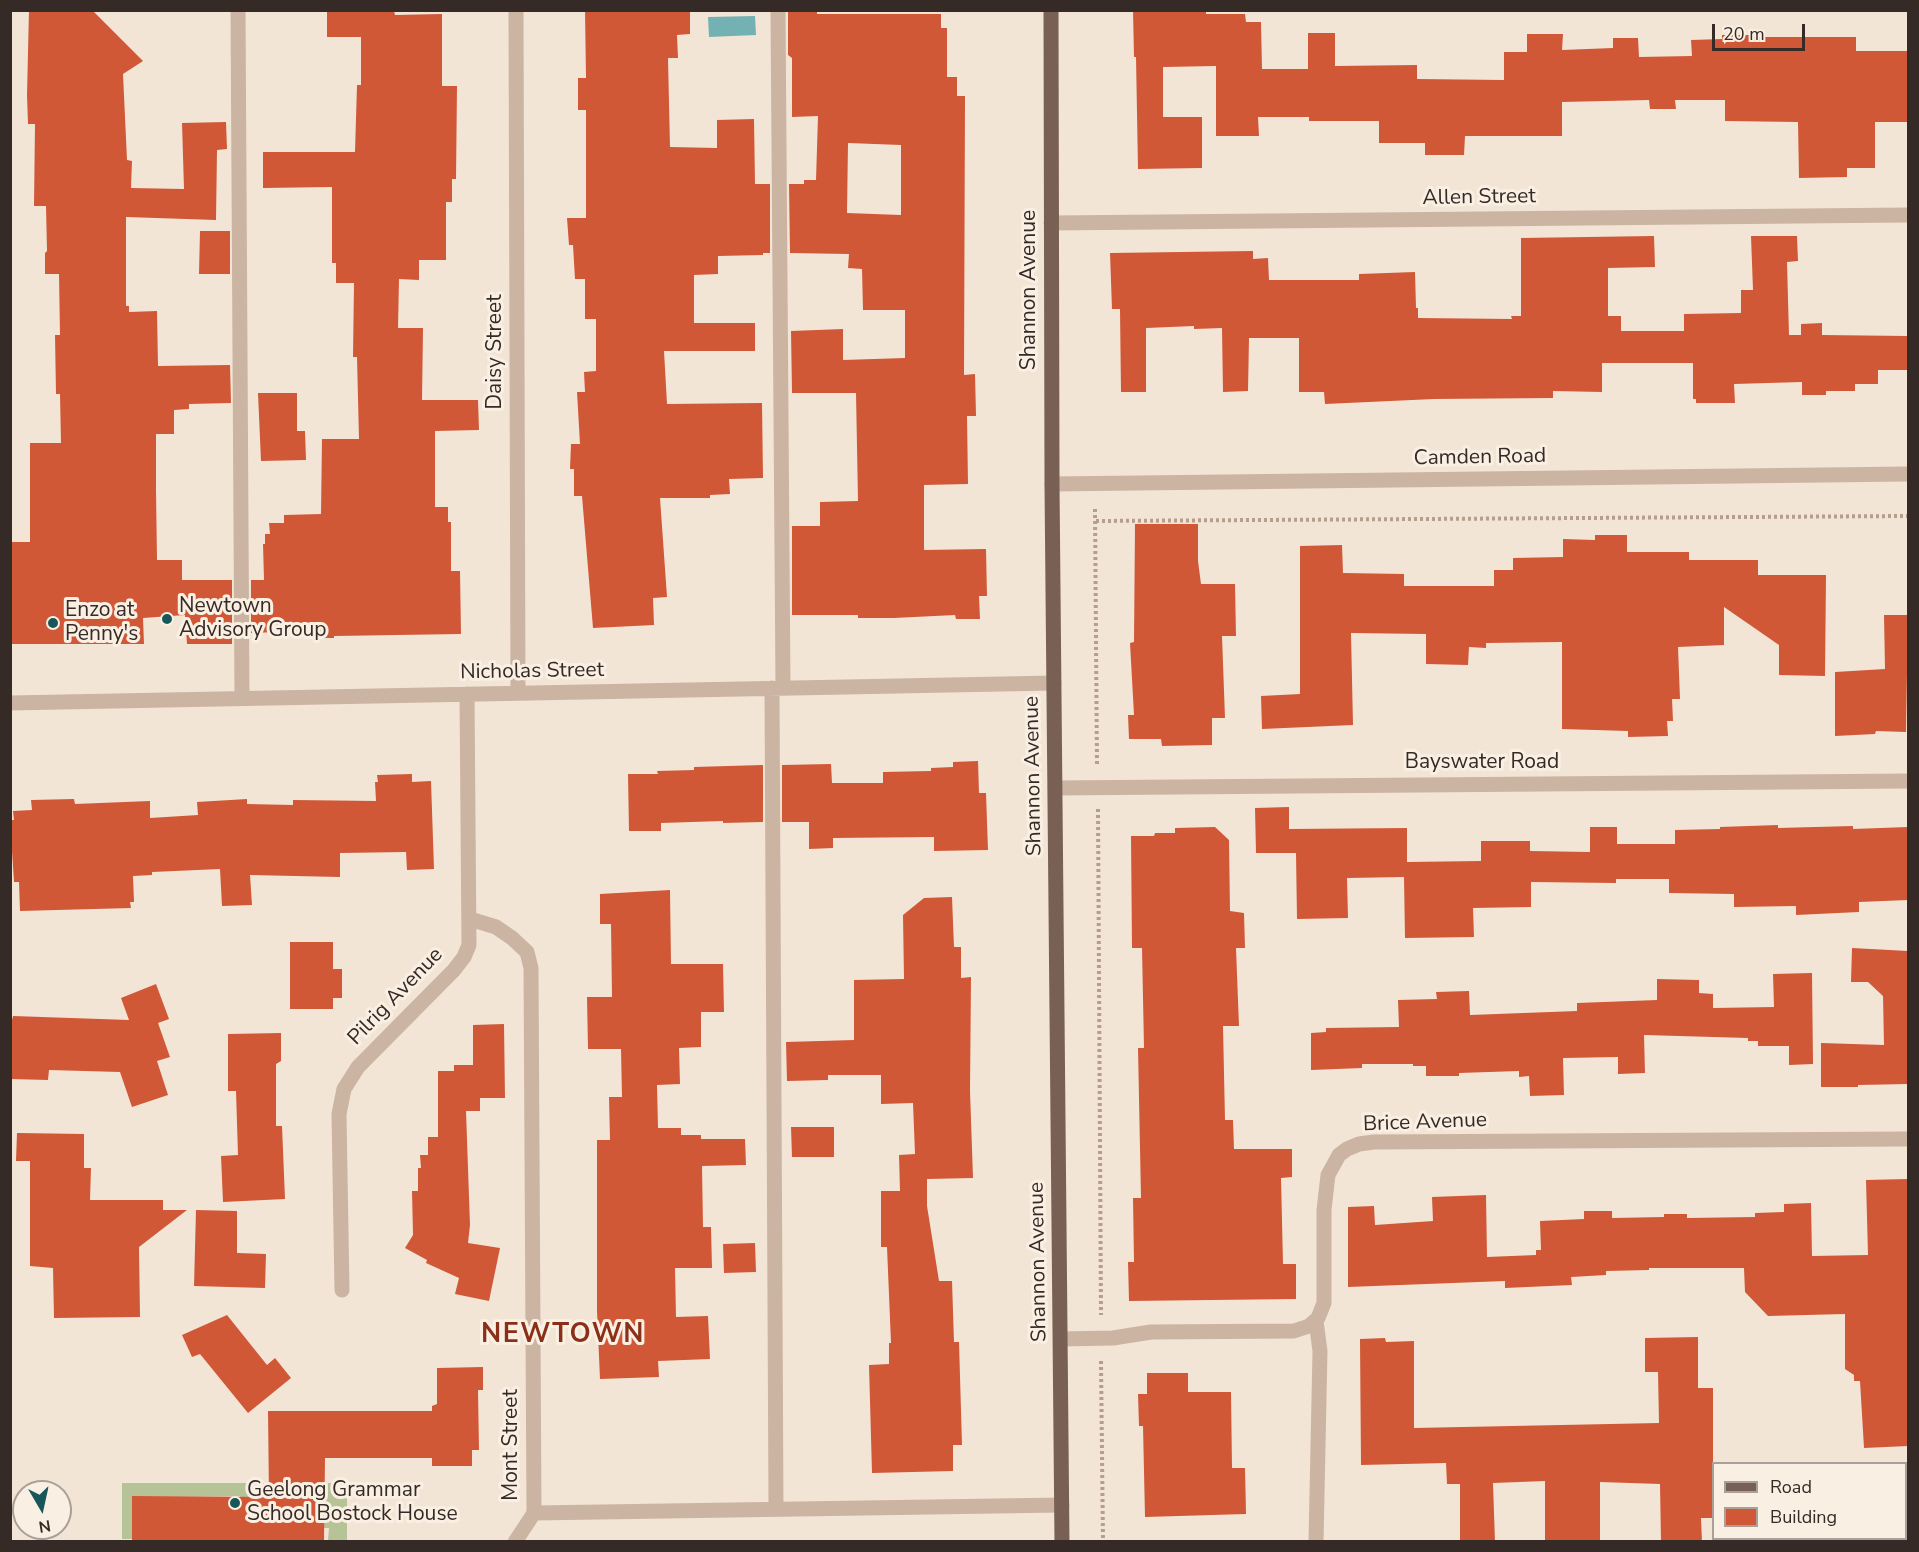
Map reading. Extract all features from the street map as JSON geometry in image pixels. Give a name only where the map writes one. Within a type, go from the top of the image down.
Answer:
[{"type":"main road","name":"Shannon Avenue","points":[[1051,10],[1050,223],[1062,1542]]},
{"type":"street","points":[[238,10],[242,698]]},
{"type":"street","name":"Daisy Street","points":[[516,10],[518,693]]},
{"type":"street","points":[[776,1509],[778,10]]},
{"type":"street","name":"Allen Street","points":[[1050,223],[1908,215]]},
{"type":"street","name":"Camden Road","points":[[1052,484],[1908,474]]},
{"type":"street","name":"Nicholas Street","points":[[10,703],[1054,683]]},
{"type":"street","name":"Pilrig Avenue","points":[[342,1290],[339,1114],[342,1096],[354,1071],[454,970],[464,957],[469,945],[467,694]]},
{"type":"street","name":"Bayswater Road","points":[[1055,788],[1908,781]]},
{"type":"street","name":"Mont Street","points":[[470,919],[496,927],[512,938],[527,952],[531,968],[534,1513],[1062,1505]]},
{"type":"street","name":"Brice Avenue","points":[[1316,1321],[1324,1296],[1326,1182],[1333,1163],[1339,1155],[1359,1144],[1908,1139]]},
{"type":"street","points":[[1060,1339],[1121,1337],[1151,1332],[1294,1331],[1306,1329],[1316,1321]]},
{"type":"street","points":[[1316,1321],[1320,1351],[1316,1542]]},
{"type":"street","points":[[515,1542],[534,1513]]},
{"type":"path","points":[[1095,508],[1103,1542]]},
{"type":"path","points":[[1096,521],[1908,516]]},
{"type":"green space","points":[[122,1483],[347,1483],[347,1541],[328,1541],[329,1528],[324,1528],[324,1497],[255,1497],[241,1501],[240,1496],[132,1497],[132,1539],[122,1539]]},
{"type":"water","points":[[755,16],[756,35],[709,37],[708,17]]},
{"type":"building","points":[[29,10],[92,10],[143,61],[123,74],[127,160],[132,161],[131,188],[184,189],[182,123],[226,122],[227,149],[217,150],[216,220],[126,217],[126,306],[129,306],[129,312],[157,311],[158,366],[230,365],[231,403],[189,404],[189,409],[174,410],[174,434],[156,434],[156,490],[157,560],[182,560],[182,580],[232,580],[232,644],[187,644],[185,615],[143,618],[144,644],[10,644],[10,542],[30,542],[30,443],[61,443],[60,394],[56,394],[55,335],[60,335],[59,274],[45,274],[46,206],[34,206],[35,124],[28,124],[27,95]]},
{"type":"building","points":[[585,10],[690,10],[690,34],[677,35],[678,58],[668,58],[670,147],[717,148],[717,120],[754,119],[755,184],[770,184],[770,253],[718,256],[718,274],[694,275],[694,323],[755,323],[755,351],[664,351],[667,404],[762,403],[763,478],[729,479],[730,494],[710,495],[710,498],[660,498],[667,597],[653,598],[654,625],[593,628],[582,496],[574,496],[574,469],[570,469],[571,444],[580,444],[577,392],[585,392],[584,372],[596,371],[596,319],[585,319],[585,279],[575,279],[573,245],[569,245],[567,218],[586,218],[586,110],[578,110],[578,78],[586,78]]},
{"type":"building","points":[[788,10],[817,10],[817,14],[941,14],[941,28],[947,28],[947,77],[957,77],[957,96],[965,96],[964,375],[975,374],[976,416],[967,416],[968,484],[924,485],[924,550],[986,549],[987,596],[979,596],[980,619],[956,619],[955,615],[858,618],[858,615],[792,615],[792,526],[820,526],[820,502],[858,501],[856,393],[792,393],[791,331],[843,329],[843,360],[905,358],[905,310],[863,310],[862,269],[848,268],[849,254],[790,253],[789,184],[804,184],[804,180],[816,180],[818,116],[792,117],[792,58],[788,55]],"holes":[[[848,143],[901,145],[901,215],[847,213]]]},
{"type":"building","points":[[1133,10],[1206,10],[1206,14],[1245,14],[1246,22],[1261,22],[1262,69],[1308,69],[1308,33],[1335,33],[1335,66],[1417,65],[1417,79],[1504,80],[1504,52],[1527,52],[1527,34],[1563,34],[1562,50],[1613,48],[1613,38],[1638,38],[1639,57],[1692,56],[1691,40],[1722,39],[1722,35],[1856,37],[1856,51],[1908,51],[1907,122],[1875,122],[1875,168],[1847,168],[1847,177],[1799,178],[1798,122],[1725,121],[1725,100],[1675,100],[1676,109],[1650,109],[1649,100],[1562,102],[1562,136],[1465,136],[1464,155],[1425,155],[1425,143],[1379,143],[1379,121],[1309,121],[1309,117],[1258,117],[1259,136],[1216,136],[1216,66],[1163,67],[1163,117],[1202,117],[1202,168],[1138,169]]},
{"type":"building","points":[[394,11],[395,15],[442,14],[442,86],[457,86],[456,179],[452,179],[452,202],[446,202],[446,260],[419,260],[419,280],[399,279],[398,328],[423,328],[422,400],[478,400],[479,430],[435,431],[435,507],[448,507],[448,522],[451,522],[451,571],[460,571],[461,634],[306,638],[305,631],[251,633],[251,580],[264,580],[263,544],[265,544],[265,534],[270,534],[269,523],[284,523],[284,515],[321,514],[322,439],[359,439],[357,357],[353,357],[354,283],[336,283],[336,263],[332,263],[332,187],[263,188],[263,152],[355,152],[357,85],[361,85],[361,37],[327,37],[327,12]]},
{"type":"building","points":[[200,231],[230,231],[230,274],[199,274]]},
{"type":"building","points":[[1654,236],[1655,267],[1608,268],[1608,316],[1621,316],[1621,331],[1684,331],[1684,314],[1741,313],[1741,290],[1753,290],[1751,236],[1797,236],[1798,261],[1787,262],[1789,335],[1801,335],[1801,324],[1822,323],[1822,335],[1908,336],[1908,370],[1878,370],[1878,384],[1855,384],[1855,391],[1826,391],[1826,395],[1802,395],[1802,382],[1734,384],[1735,403],[1696,403],[1696,399],[1693,399],[1693,363],[1602,363],[1602,392],[1553,391],[1553,398],[1434,399],[1325,404],[1324,392],[1299,392],[1299,338],[1249,338],[1248,391],[1223,392],[1222,328],[1194,329],[1194,326],[1146,328],[1146,392],[1121,392],[1120,309],[1112,309],[1110,253],[1253,251],[1253,259],[1268,258],[1269,280],[1359,280],[1359,274],[1415,272],[1418,318],[1512,319],[1511,316],[1521,316],[1521,238]]},
{"type":"building","points":[[258,393],[297,393],[297,431],[305,431],[306,460],[261,461]]},
{"type":"building","points":[[1135,524],[1198,524],[1198,561],[1201,584],[1235,584],[1236,636],[1222,636],[1225,718],[1212,718],[1212,745],[1162,746],[1161,739],[1129,739],[1128,715],[1134,715],[1130,643],[1134,642]]},
{"type":"building","points":[[1595,535],[1627,535],[1627,552],[1689,552],[1689,560],[1758,560],[1758,575],[1826,575],[1825,676],[1779,675],[1779,645],[1724,607],[1724,645],[1678,647],[1680,699],[1672,699],[1673,721],[1667,721],[1668,736],[1628,737],[1628,731],[1562,729],[1562,642],[1486,643],[1486,648],[1469,647],[1468,665],[1426,664],[1426,634],[1351,633],[1353,725],[1262,729],[1261,696],[1300,694],[1300,546],[1342,545],[1343,573],[1404,574],[1404,586],[1494,586],[1494,570],[1513,570],[1513,558],[1563,557],[1563,539],[1595,540]]},
{"type":"building","points":[[1884,615],[1908,615],[1906,732],[1876,731],[1875,734],[1835,736],[1835,672],[1885,669]]},
{"type":"building","points":[[978,761],[979,793],[986,793],[988,850],[934,851],[934,837],[833,838],[833,848],[809,849],[809,822],[782,822],[782,765],[831,764],[832,783],[883,783],[883,772],[931,771],[931,768],[953,767],[953,762]]},
{"type":"building","points":[[763,765],[763,822],[661,823],[661,831],[629,831],[628,774],[658,774],[657,771],[694,770],[694,767]]},
{"type":"building","points":[[412,774],[412,782],[431,781],[434,869],[407,870],[406,852],[340,853],[340,877],[250,875],[252,905],[222,906],[220,869],[152,872],[152,875],[133,876],[134,902],[130,902],[131,908],[20,911],[19,882],[14,882],[10,820],[14,820],[13,811],[32,810],[31,800],[74,799],[75,804],[150,801],[150,818],[198,815],[197,802],[247,799],[247,804],[293,805],[293,800],[376,801],[377,775]]},
{"type":"building","points":[[1289,807],[1289,829],[1407,828],[1407,862],[1481,861],[1481,841],[1530,841],[1530,851],[1590,852],[1590,827],[1617,827],[1617,844],[1675,844],[1675,830],[1778,825],[1778,828],[1908,827],[1908,900],[1859,902],[1859,912],[1796,915],[1796,906],[1734,907],[1734,894],[1669,893],[1669,879],[1616,879],[1616,883],[1531,882],[1531,907],[1473,908],[1474,937],[1405,938],[1404,877],[1347,878],[1348,918],[1297,919],[1296,853],[1256,853],[1255,808]]},
{"type":"building","points":[[1215,827],[1229,840],[1230,911],[1244,913],[1245,948],[1236,948],[1239,1026],[1223,1026],[1225,1120],[1233,1120],[1234,1149],[1292,1149],[1292,1177],[1281,1178],[1283,1264],[1296,1264],[1296,1299],[1129,1301],[1128,1262],[1134,1262],[1133,1198],[1141,1198],[1138,1048],[1144,1048],[1142,948],[1132,948],[1131,836],[1175,833],[1175,828]]},
{"type":"building","points":[[670,890],[671,964],[723,964],[724,1012],[701,1012],[701,1047],[679,1048],[680,1084],[657,1085],[658,1128],[681,1128],[681,1135],[701,1135],[701,1139],[745,1139],[746,1165],[702,1166],[703,1227],[711,1227],[712,1268],[675,1268],[676,1317],[708,1316],[710,1359],[658,1361],[659,1377],[600,1379],[597,1311],[597,1140],[610,1140],[609,1097],[622,1097],[621,1049],[588,1049],[587,997],[612,997],[611,924],[600,924],[600,894]]},
{"type":"building","points":[[952,897],[954,947],[961,947],[961,978],[971,977],[970,1091],[973,1178],[927,1179],[927,1206],[939,1281],[952,1281],[954,1342],[959,1342],[962,1445],[953,1445],[953,1471],[872,1473],[869,1365],[889,1364],[889,1343],[891,1343],[887,1247],[881,1247],[881,1191],[900,1191],[899,1155],[915,1154],[913,1103],[881,1104],[881,1075],[828,1075],[828,1080],[787,1081],[786,1042],[854,1040],[854,980],[904,979],[903,915],[924,898]]},
{"type":"building","points":[[290,942],[333,942],[333,969],[342,969],[342,998],[333,998],[333,1009],[290,1009]]},
{"type":"building","points":[[1852,948],[1908,951],[1908,1084],[1821,1087],[1821,1043],[1884,1045],[1883,996],[1868,982],[1851,982]]},
{"type":"building","points":[[1812,973],[1813,1064],[1789,1065],[1789,1046],[1758,1046],[1758,1041],[1748,1041],[1748,1038],[1644,1035],[1645,1073],[1618,1074],[1618,1057],[1563,1058],[1564,1095],[1530,1096],[1529,1076],[1519,1077],[1519,1071],[1426,1076],[1426,1066],[1413,1066],[1413,1064],[1362,1064],[1362,1068],[1311,1070],[1311,1033],[1326,1032],[1326,1028],[1399,1027],[1398,1000],[1437,999],[1436,992],[1469,991],[1470,1015],[1577,1011],[1577,1003],[1657,1000],[1657,979],[1699,980],[1699,993],[1713,994],[1713,1008],[1774,1007],[1773,974]]},
{"type":"building","points":[[156,984],[169,1019],[158,1023],[170,1057],[157,1061],[168,1095],[132,1107],[120,1072],[49,1070],[48,1080],[10,1079],[10,1020],[13,1016],[129,1020],[121,998]]},
{"type":"building","points":[[504,1024],[505,1098],[480,1098],[480,1111],[466,1111],[470,1225],[468,1243],[500,1248],[489,1301],[455,1294],[459,1278],[426,1263],[427,1260],[405,1248],[413,1235],[412,1191],[418,1191],[420,1155],[428,1155],[428,1137],[438,1137],[438,1071],[454,1071],[454,1065],[473,1065],[473,1025]]},
{"type":"building","points":[[281,1033],[281,1061],[276,1064],[276,1126],[282,1126],[285,1199],[223,1202],[221,1156],[238,1155],[236,1091],[228,1091],[228,1034]]},
{"type":"building","points":[[791,1127],[834,1127],[834,1157],[792,1157]]},
{"type":"building","points":[[17,1133],[84,1134],[84,1168],[91,1168],[90,1200],[163,1200],[163,1210],[187,1210],[139,1247],[140,1317],[54,1318],[53,1268],[30,1266],[30,1161],[16,1161]]},
{"type":"building","points":[[1908,1179],[1908,1446],[1864,1448],[1860,1381],[1854,1381],[1854,1375],[1845,1369],[1845,1314],[1768,1316],[1745,1292],[1744,1268],[1649,1268],[1649,1270],[1606,1271],[1606,1275],[1571,1277],[1572,1285],[1505,1288],[1505,1281],[1348,1287],[1348,1207],[1374,1206],[1375,1225],[1433,1221],[1432,1197],[1486,1195],[1487,1257],[1536,1255],[1536,1250],[1541,1250],[1540,1221],[1584,1219],[1584,1211],[1612,1211],[1612,1218],[1664,1217],[1664,1214],[1687,1214],[1687,1218],[1755,1217],[1755,1213],[1784,1212],[1784,1204],[1811,1203],[1812,1256],[1868,1255],[1866,1180]]},
{"type":"building","points":[[196,1210],[237,1211],[237,1253],[266,1254],[265,1288],[194,1286]]},
{"type":"building","points":[[755,1243],[756,1272],[724,1273],[723,1244]]},
{"type":"building","points":[[227,1315],[267,1365],[275,1358],[291,1378],[248,1413],[200,1354],[192,1357],[182,1335]]},
{"type":"building","points":[[1698,1337],[1698,1388],[1713,1388],[1712,1518],[1701,1518],[1702,1542],[1661,1542],[1660,1484],[1600,1482],[1600,1542],[1545,1542],[1545,1481],[1493,1483],[1495,1542],[1460,1542],[1460,1484],[1447,1484],[1446,1463],[1361,1465],[1360,1339],[1385,1338],[1386,1342],[1414,1341],[1414,1428],[1659,1423],[1658,1372],[1645,1372],[1645,1338]]},
{"type":"building","points":[[483,1367],[483,1390],[478,1390],[479,1450],[472,1450],[472,1466],[432,1466],[432,1458],[325,1458],[324,1542],[132,1542],[132,1496],[269,1497],[268,1411],[432,1411],[432,1406],[437,1404],[437,1368]]},
{"type":"building","points":[[1147,1373],[1188,1373],[1188,1392],[1231,1392],[1232,1468],[1245,1468],[1246,1514],[1145,1517],[1143,1426],[1139,1426],[1138,1394],[1147,1394]]},
{"type":"place","name":"Newtown Advisory Group","points":[[167,619]]},
{"type":"place","name":"Enzo at Penny's","points":[[53,623]]},
{"type":"place","name":"Geelong Grammar School Bostock House","points":[[235,1503]]},
{"type":"district","name":"NEWTOWN","points":[[563,1335]]}]
